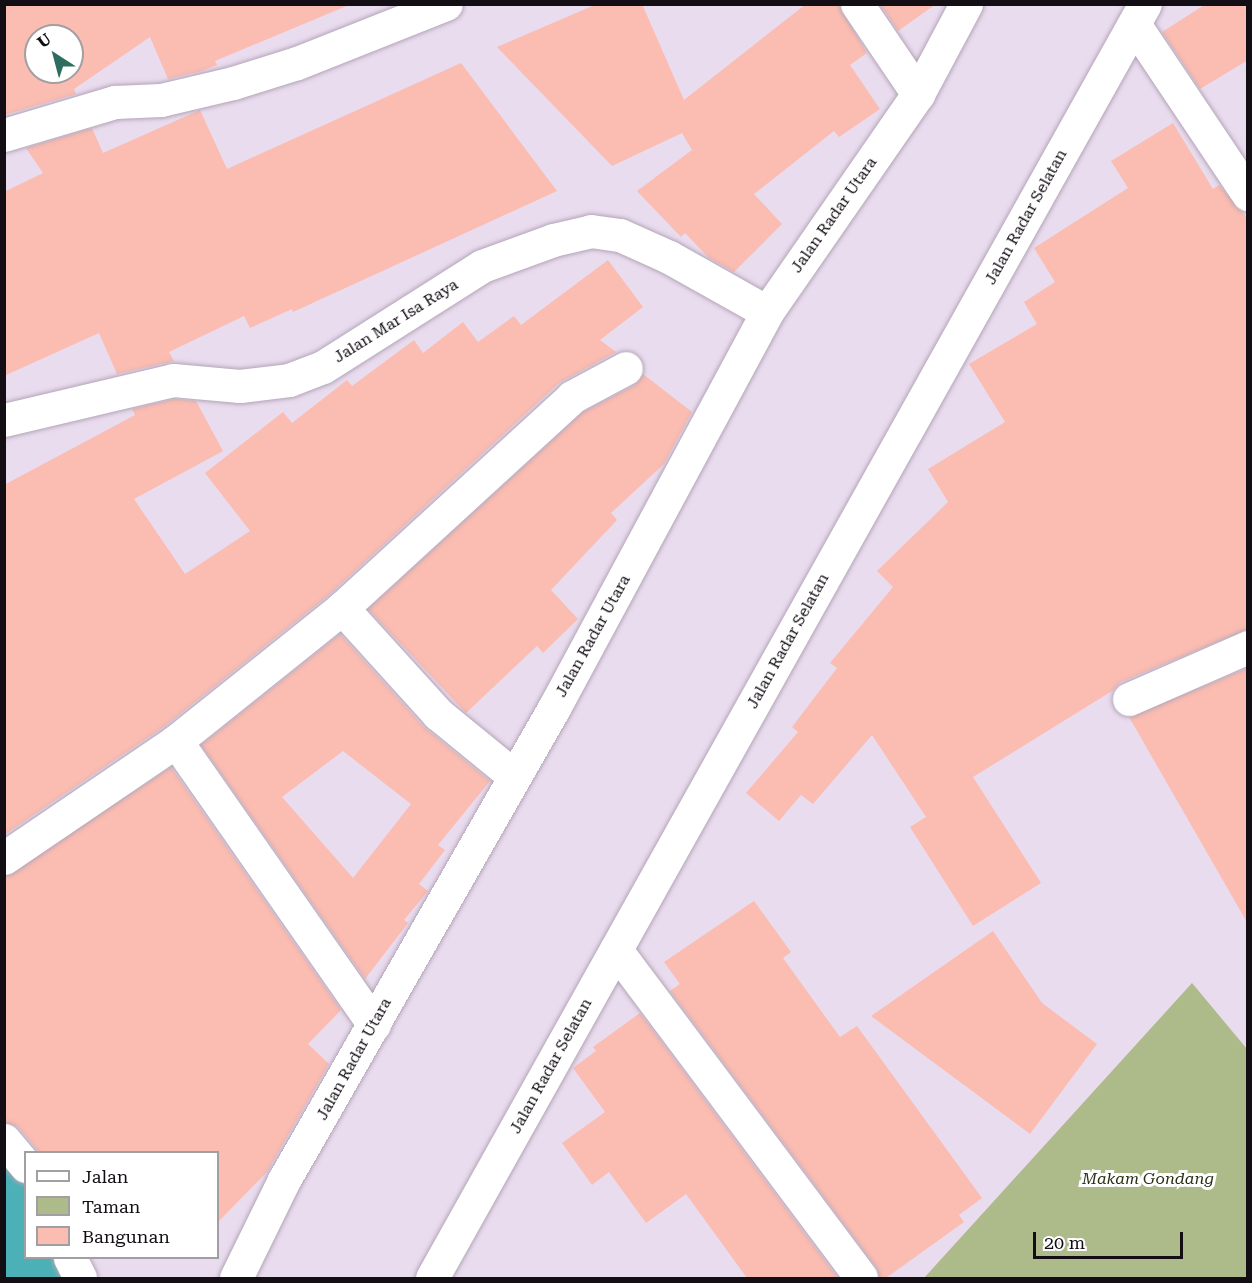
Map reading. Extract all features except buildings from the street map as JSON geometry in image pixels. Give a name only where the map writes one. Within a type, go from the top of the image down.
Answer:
[{"type":"street","points":[[4,135],[115,102],[162,100],[233,83],[297,63],[446,4]]},
{"type":"street","points":[[857,4],[918,94]]},
{"type":"street","name":"Jalan Radar Utara","points":[[236,1278],[284,1180],[514,776],[767,312],[918,94],[966,4]]},
{"type":"street","points":[[1139,14],[1248,195]]},
{"type":"street","name":"Jalan Radar Selatan","points":[[432,1278],[1139,14]]},
{"type":"street","name":"Jalan Mar Isa Raya","points":[[4,420],[173,380],[240,386],[289,380],[323,367],[482,266],[553,240],[591,231],[620,235],[669,257],[767,312]]},
{"type":"street","points":[[4,858],[176,741],[342,608],[572,397],[626,368]]},
{"type":"street","points":[[342,608],[438,714],[514,776]]},
{"type":"street","points":[[1129,699],[1248,647]]},
{"type":"street","points":[[176,741],[374,1025]]},
{"type":"street","points":[[616,950],[861,1278]]},
{"type":"street","points":[[4,1140],[24,1164]]},
{"type":"street","points":[[71,1259],[80,1278]]},
{"type":"green space","name":"Makam Gondang","points":[[1192,983],[1247,1049],[1247,1278],[924,1278]]},
{"type":"water","points":[[4,1166],[22,1178],[24,1185],[24,1259],[53,1259],[61,1278],[5,1278]]}]
